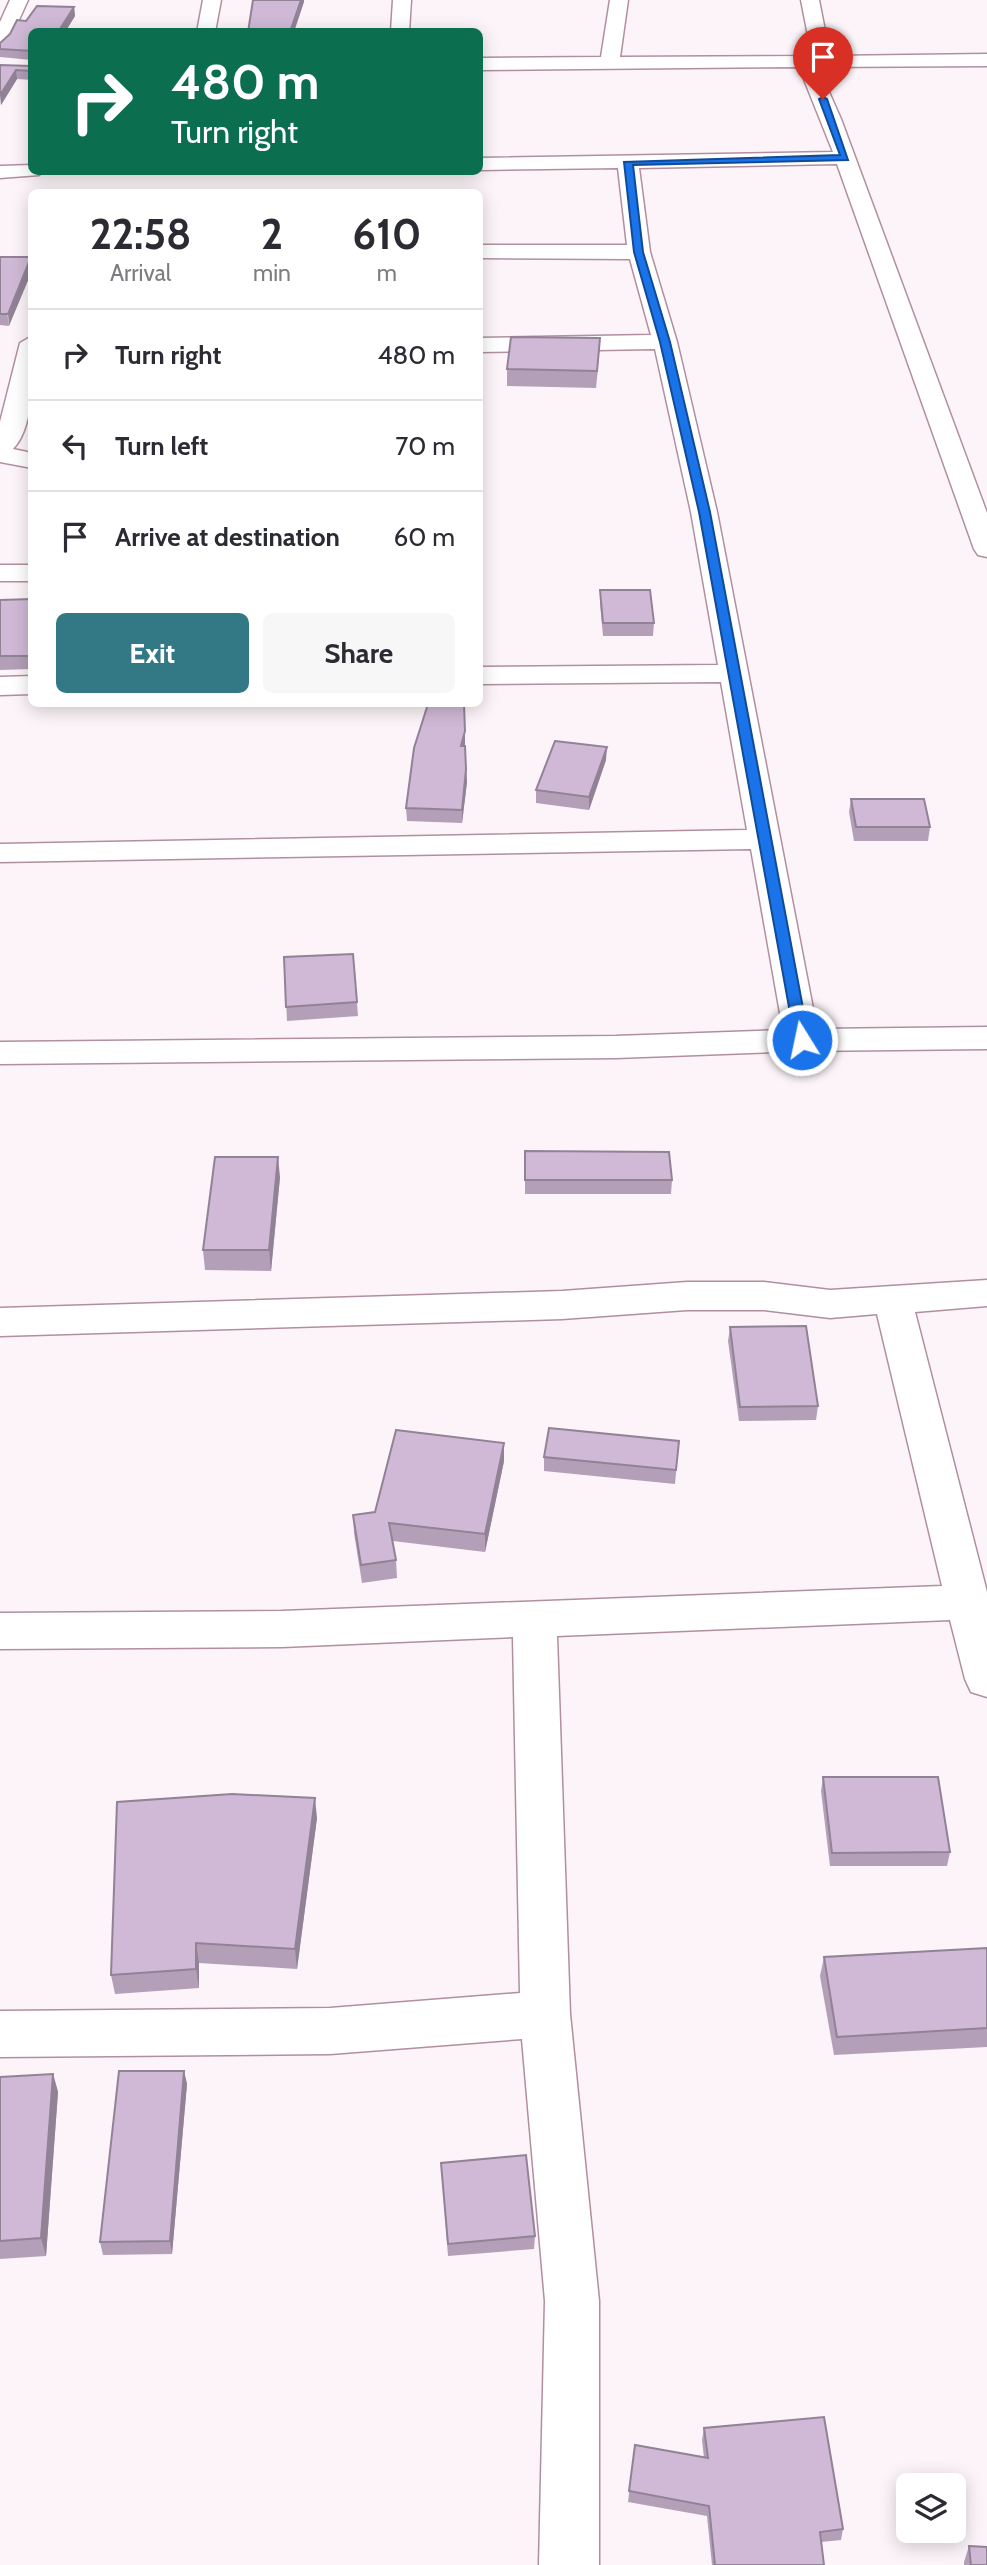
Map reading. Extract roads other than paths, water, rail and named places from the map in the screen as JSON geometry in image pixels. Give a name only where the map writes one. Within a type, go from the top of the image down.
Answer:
[{"type":"street","points":[[0,42],[19,0]]},
{"type":"street","points":[[207,28],[212,0]]},
{"type":"street","points":[[400,28],[402,0]]},
{"type":"street","points":[[610,62],[619,0]]},
{"type":"street","points":[[810,0],[813,60],[845,158],[987,549]]},
{"type":"street","points":[[483,64],[987,60]]},
{"type":"street","points":[[483,164],[845,158]]},
{"type":"street","points":[[628,162],[639,252],[665,342],[705,512],[802,1040]]},
{"type":"street","points":[[0,172],[28,171]]},
{"type":"street","points":[[483,252],[639,252]]},
{"type":"street","points":[[483,345],[665,342]]},
{"type":"street","points":[[0,448],[8,440],[28,361]]},
{"type":"street","points":[[0,454],[28,460]]},
{"type":"street","points":[[0,573],[28,573]]},
{"type":"street","points":[[483,676],[734,673]]},
{"type":"street","points":[[0,686],[28,685]]},
{"type":"street","points":[[0,853],[766,839]]},
{"type":"street","points":[[0,1053],[616,1048],[802,1040],[987,1038]]},
{"type":"street","points":[[0,1322],[562,1305],[687,1296],[764,1296],[830,1304],[987,1293]]},
{"type":"street","points":[[893,1301],[987,1679]]},
{"type":"street","points":[[0,1631],[282,1629],[967,1602]]},
{"type":"street","points":[[535,1620],[545,2014],[572,2301],[572,2464],[559,2563]]},
{"type":"street","points":[[0,2034],[330,2031],[545,2014]]}]
